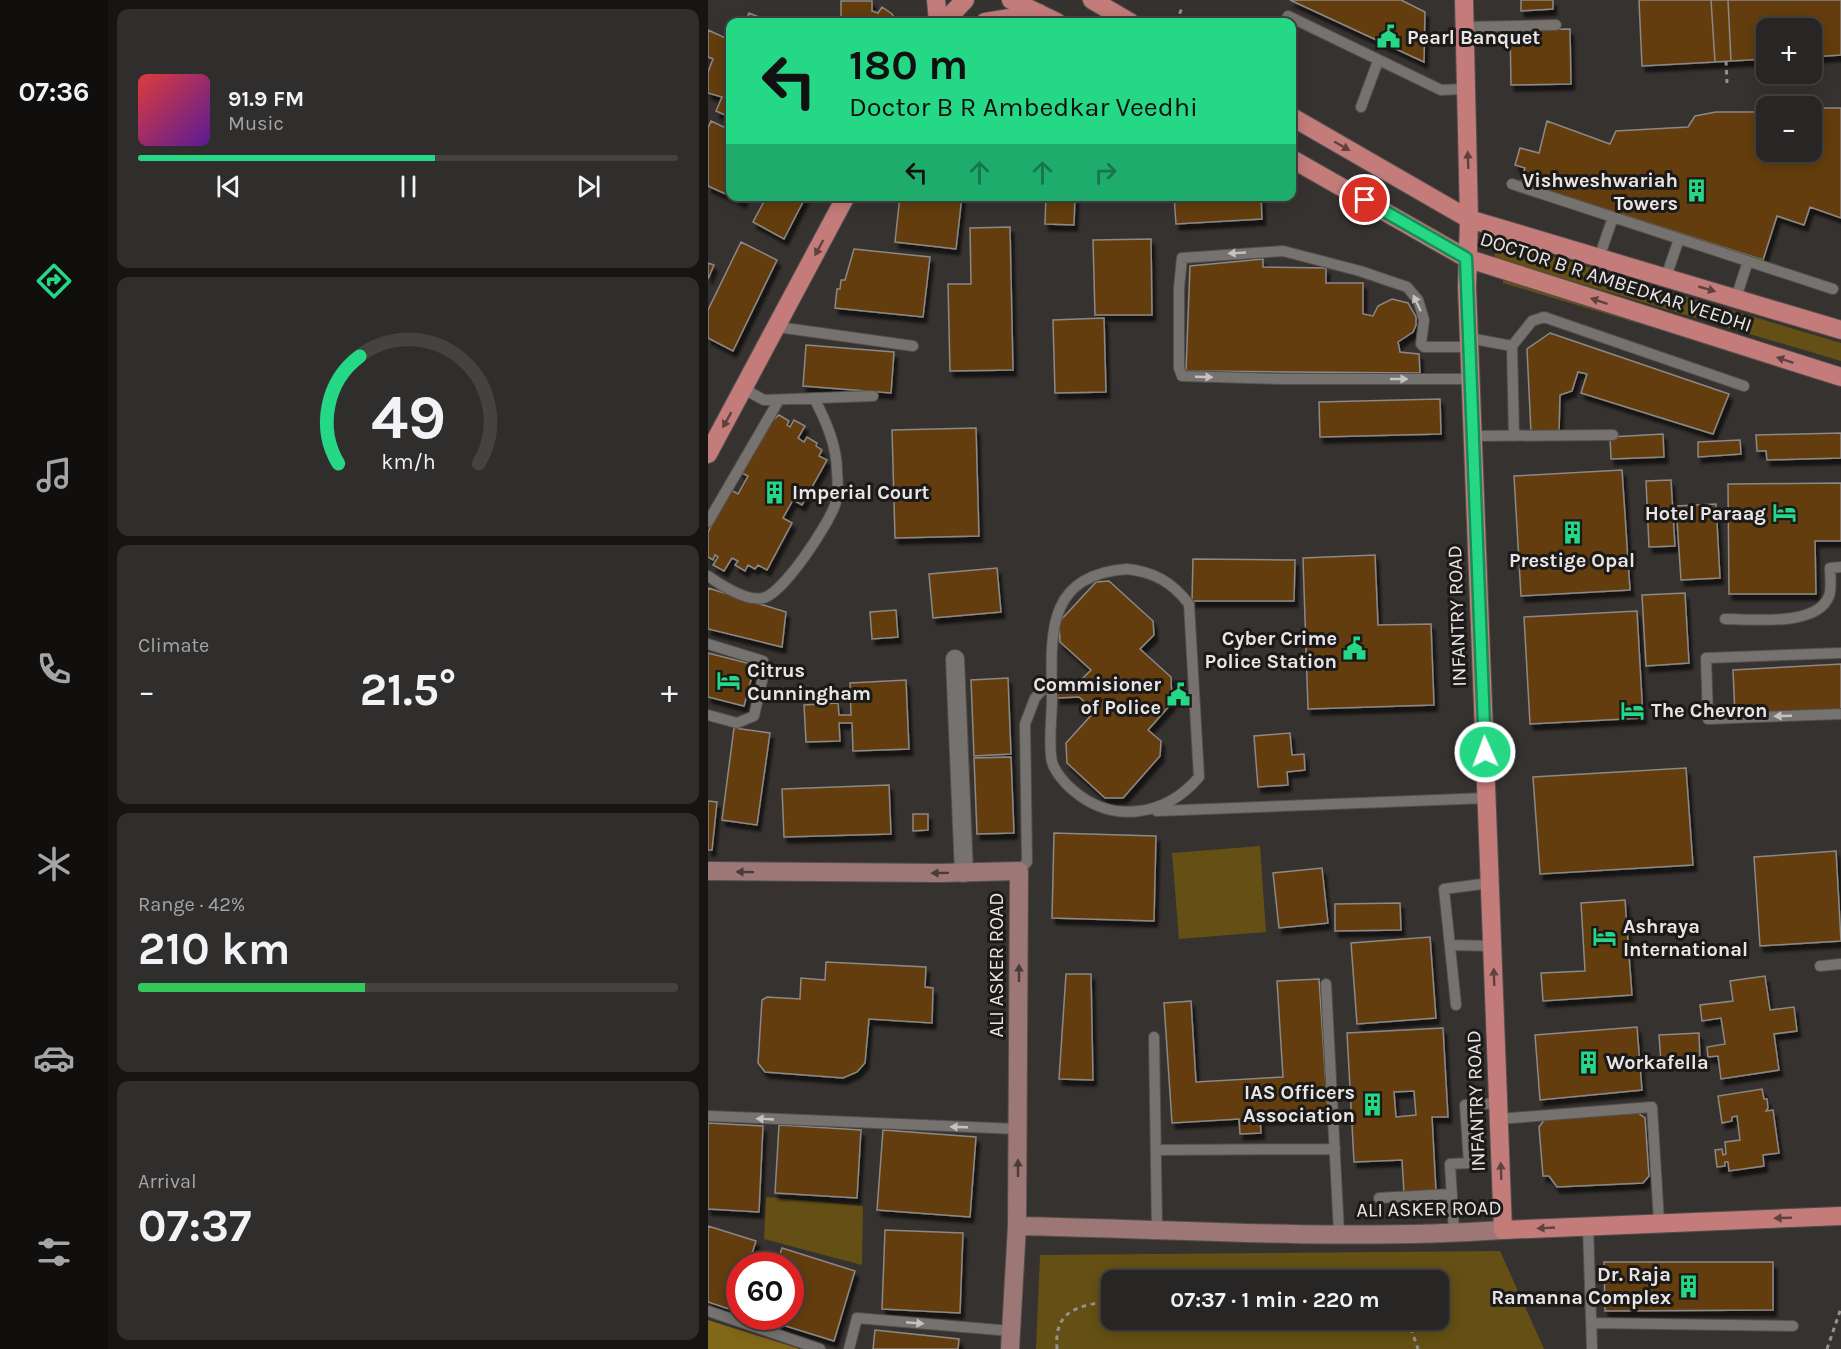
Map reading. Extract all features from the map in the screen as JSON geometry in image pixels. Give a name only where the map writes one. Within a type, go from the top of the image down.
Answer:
[{"type":"main road","points":[[936,0],[938,18]]},
{"type":"main road","points":[[948,18],[965,0]]},
{"type":"main road","points":[[1011,0],[1042,6],[1053,18]]},
{"type":"main road","points":[[1092,0],[1123,18]]},
{"type":"main road","name":"INFANTRY ROAD","points":[[1464,0],[1469,219],[1466,258],[1503,1230]]},
{"type":"main road","points":[[999,18],[1042,6]]},
{"type":"main road","name":"DOCTOR B R AMBEDKAR VEEDHI","points":[[1296,119],[1469,219],[1841,330]]},
{"type":"main road","name":"DOCTOR B R AMBEDKAR VEEDHI","points":[[1296,161],[1466,258],[1841,377]]},
{"type":"main road","points":[[708,454],[843,201]]},
{"type":"main road","name":"ALI ASKER ROAD","points":[[1503,1230],[1841,1216]]},
{"type":"street","points":[[955,659],[964,873]]},
{"type":"street","name":"ALI ASKER ROAD","points":[[708,871],[964,873],[1019,870],[1017,1226],[1011,1340]]},
{"type":"street","name":"ALI ASKER ROAD","points":[[1017,1226],[1339,1233],[1454,1233],[1503,1230]]},
{"type":"lane","points":[[1296,20],[1441,90],[1465,89]]},
{"type":"lane","points":[[1464,27],[1557,25]]},
{"type":"lane","points":[[1361,107],[1378,61]]},
{"type":"lane","points":[[1512,184],[1833,289]]},
{"type":"lane","points":[[1599,258],[1613,217]]},
{"type":"lane","points":[[1666,278],[1679,238]]},
{"type":"lane","points":[[1470,379],[1282,379],[1182,376],[1179,368],[1179,298],[1182,258],[1283,251],[1359,271],[1407,287],[1418,300],[1424,320],[1421,344],[1424,347],[1469,343],[1512,346]]},
{"type":"lane","points":[[1736,298],[1748,261]]},
{"type":"lane","points":[[1514,436],[1512,346],[1532,321],[1544,317],[1744,386]]},
{"type":"lane","points":[[778,327],[913,346]]},
{"type":"lane","points":[[744,389],[764,400],[873,396]]},
{"type":"lane","points":[[708,576],[726,588],[757,599],[765,598],[775,591],[811,549],[835,503],[838,470],[829,427],[814,398]]},
{"type":"lane","points":[[708,522],[779,400]]},
{"type":"lane","points":[[1473,436],[1613,435]]},
{"type":"lane","points":[[1725,619],[1804,617],[1821,610],[1830,594],[1830,568],[1841,567]]},
{"type":"lane","points":[[1140,812],[1154,809],[1179,796],[1199,777],[1189,604],[1169,583],[1142,570],[1113,570],[1087,579],[1066,598],[1053,623],[1051,637],[1052,763],[1060,776],[1076,793],[1095,805],[1117,811],[1140,812],[1487,798]]},
{"type":"lane","points":[[708,644],[763,661],[764,672],[754,716],[736,723],[708,715]]},
{"type":"lane","points":[[1841,653],[1706,658],[1708,719],[1841,714]]},
{"type":"lane","points":[[1019,870],[1027,862],[1025,724],[1035,698],[1051,680]]},
{"type":"lane","points":[[1456,1005],[1444,889],[1490,884]]},
{"type":"lane","points":[[1451,945],[1492,946]]},
{"type":"lane","points":[[1820,966],[1841,964]]},
{"type":"lane","points":[[1326,984],[1339,1233]]},
{"type":"lane","points":[[1154,1037],[1157,1229]]},
{"type":"lane","points":[[1454,1233],[1450,1164],[1469,1163],[1465,1106],[1499,1111],[1652,1107],[1659,1222]]},
{"type":"lane","points":[[708,1116],[1018,1129]]},
{"type":"lane","points":[[1156,1150],[1335,1149]]},
{"type":"lane","points":[[1379,1198],[1452,1194]]},
{"type":"lane","points":[[1588,1226],[1592,1349]]},
{"type":"lane","points":[[708,1311],[819,1349]]},
{"type":"lane","points":[[849,1349],[857,1318],[1011,1340]]},
{"type":"lane","points":[[1591,1323],[1794,1326]]},
{"type":"path","points":[[1178,18],[1182,8]]},
{"type":"path","points":[[1726,61],[1727,83]]},
{"type":"path","points":[[1057,1349],[1056,1332],[1064,1315],[1076,1308],[1101,1302]]},
{"type":"path","points":[[1827,1349],[1841,1308]]},
{"type":"path","points":[[1411,1330],[1418,1349]]},
{"type":"shaded area","points":[[1497,240],[1841,343],[1841,361],[1494,258]]},
{"type":"shaded area","points":[[1503,280],[1638,321],[1637,323],[1503,283]]},
{"type":"shaded area","points":[[1260,846],[1266,932],[1179,939],[1172,853]]},
{"type":"shaded area","points":[[766,1197],[863,1206],[862,1265],[764,1239]]},
{"type":"shaded area","points":[[1500,1251],[1544,1349],[1036,1349],[1040,1255]]},
{"type":"shaded area","points":[[708,1320],[726,1326],[726,1330],[740,1330],[800,1349],[708,1349]]},
{"type":"building","points":[[1290,0],[1401,0],[1425,12],[1424,62]]},
{"type":"building","points":[[1521,0],[1553,0],[1553,9],[1521,11]]},
{"type":"building","points":[[1639,0],[1711,0],[1715,62],[1642,66]]},
{"type":"building","points":[[1711,0],[1728,0],[1731,61],[1715,62]]},
{"type":"building","points":[[1728,0],[1841,0],[1841,55],[1822,56],[1822,18],[1756,18],[1756,60],[1731,61]]},
{"type":"building","points":[[841,1],[872,1],[872,11],[878,13],[882,7],[894,18],[836,18],[841,17]]},
{"type":"building","points":[[749,13],[761,18],[747,18]]},
{"type":"building","points":[[1570,29],[1571,84],[1511,85],[1510,30]]},
{"type":"building","points":[[708,30],[726,38],[726,115],[716,111],[722,97],[708,93],[708,72],[713,59],[708,57]]},
{"type":"building","name":"Vishweshwariah Towers","points":[[1822,108],[1841,108],[1841,218],[1810,207],[1804,225],[1777,216],[1763,260],[1521,182],[1525,168],[1515,165],[1520,148],[1539,153],[1547,121],[1610,144],[1616,131],[1688,127],[1695,116],[1716,112],[1756,112],[1756,162],[1822,162]]},
{"type":"building","points":[[711,121],[726,128],[726,194],[708,186],[708,128]]},
{"type":"building","points":[[764,201],[803,201],[784,239],[753,222]]},
{"type":"building","points":[[899,201],[961,201],[956,249],[895,242]]},
{"type":"building","points":[[1046,201],[1075,201],[1074,225],[1045,224]]},
{"type":"building","points":[[1174,201],[1261,201],[1262,219],[1176,224]]},
{"type":"building","points":[[1010,227],[1013,370],[950,371],[948,284],[971,284],[970,228]]},
{"type":"building","points":[[1151,239],[1152,315],[1095,315],[1093,240]]},
{"type":"building","points":[[741,242],[777,260],[733,351],[708,338],[708,310]]},
{"type":"building","points":[[854,249],[930,257],[923,317],[835,308],[837,289],[840,289],[841,280],[845,280]]},
{"type":"building","points":[[1263,259],[1263,267],[1326,268],[1326,283],[1363,283],[1363,314],[1373,316],[1378,306],[1392,299],[1408,303],[1416,317],[1416,325],[1413,332],[1398,342],[1400,352],[1419,354],[1420,373],[1186,371],[1190,266]]},
{"type":"building","points":[[708,263],[714,265],[708,279]]},
{"type":"building","points":[[1104,318],[1106,392],[1055,393],[1053,320]]},
{"type":"building","points":[[1550,333],[1729,394],[1713,434],[1581,393],[1587,374],[1578,372],[1572,391],[1560,395],[1559,432],[1531,433],[1527,349]]},
{"type":"building","points":[[806,345],[894,352],[891,393],[803,386]]},
{"type":"building","points":[[1440,399],[1441,434],[1320,437],[1319,402]]},
{"type":"building","name":"Imperial Court","points":[[779,415],[789,421],[787,425],[790,427],[794,420],[805,426],[798,438],[804,442],[807,437],[817,443],[816,446],[822,450],[819,456],[827,460],[802,505],[793,500],[783,518],[792,523],[767,570],[758,565],[755,569],[748,565],[745,571],[735,565],[738,561],[732,558],[724,571],[713,565],[718,557],[715,555],[713,560],[708,557],[708,532],[731,490],[738,494],[748,476],[740,472],[766,426]]},
{"type":"building","points":[[976,428],[979,536],[895,538],[892,430]]},
{"type":"building","points":[[1841,433],[1841,458],[1767,460],[1766,451],[1757,451],[1756,435]]},
{"type":"building","points":[[1663,434],[1664,457],[1611,459],[1610,437]]},
{"type":"building","points":[[1740,440],[1741,454],[1698,457],[1698,442]]},
{"type":"building","name":"Prestige Opal","points":[[1622,470],[1630,590],[1521,596],[1514,476]]},
{"type":"building","points":[[1671,480],[1675,546],[1649,547],[1646,481]]},
{"type":"building","name":"Hotel Paraag","points":[[1841,483],[1841,541],[1815,541],[1816,594],[1729,594],[1728,484]]},
{"type":"building","points":[[1716,504],[1720,578],[1681,580],[1676,506]]},
{"type":"building","points":[[1375,555],[1378,625],[1431,624],[1434,705],[1308,709],[1303,558]]},
{"type":"building","points":[[1193,559],[1295,560],[1294,601],[1192,601]]},
{"type":"building","points":[[997,568],[1001,612],[933,618],[929,574]]},
{"type":"building","points":[[1109,581],[1153,621],[1154,635],[1140,649],[1171,677],[1172,703],[1148,730],[1161,741],[1160,756],[1123,798],[1105,798],[1067,763],[1066,743],[1095,711],[1079,697],[1057,698],[1056,684],[1078,683],[1091,670],[1060,642],[1059,622],[1096,582]]},
{"type":"building","points":[[708,588],[786,612],[782,647],[708,629]]},
{"type":"building","points":[[1685,593],[1689,663],[1646,666],[1642,595]]},
{"type":"building","points":[[896,610],[898,637],[872,639],[870,612]]},
{"type":"building","points":[[1637,611],[1643,718],[1530,724],[1524,617]]},
{"type":"building","name":"Citrus Cunningham","points":[[708,653],[755,665],[744,706],[708,697]]},
{"type":"building","points":[[1841,664],[1841,710],[1735,716],[1733,670]]},
{"type":"building","points":[[1008,678],[1011,754],[974,756],[971,680]]},
{"type":"building","points":[[906,680],[909,749],[853,751],[852,723],[839,723],[840,741],[806,742],[804,705],[838,703],[839,715],[851,715],[850,683]]},
{"type":"building","points":[[734,728],[770,733],[757,825],[722,820]]},
{"type":"building","points":[[1290,733],[1292,755],[1304,754],[1305,770],[1287,772],[1288,785],[1258,787],[1254,736]]},
{"type":"building","points":[[1011,757],[1014,833],[977,834],[974,758]]},
{"type":"building","points":[[1686,768],[1693,865],[1540,874],[1533,777]]},
{"type":"building","points":[[889,785],[891,834],[784,837],[782,789]]},
{"type":"building","points":[[708,801],[717,802],[712,850],[708,850]]},
{"type":"building","points":[[913,814],[928,814],[928,830],[913,831]]},
{"type":"building","points":[[1054,833],[1156,836],[1154,921],[1052,918]]},
{"type":"building","points":[[1836,851],[1841,941],[1760,946],[1754,857]]},
{"type":"building","points":[[1322,868],[1328,923],[1279,928],[1273,873]]},
{"type":"building","name":"Ashraya International","points":[[1625,900],[1632,995],[1543,1001],[1541,973],[1585,971],[1581,903]]},
{"type":"building","points":[[1400,903],[1401,930],[1335,931],[1335,904]]},
{"type":"building","points":[[1430,937],[1436,1018],[1357,1024],[1351,943]]},
{"type":"building","points":[[826,962],[926,967],[925,987],[933,988],[932,1023],[869,1019],[865,1063],[857,1072],[843,1078],[765,1072],[758,1063],[762,1000],[767,997],[800,999],[801,978],[825,980]]},
{"type":"building","points":[[1066,974],[1091,974],[1093,1080],[1059,1079]]},
{"type":"building","points":[[1765,976],[1770,1010],[1794,1007],[1797,1031],[1774,1034],[1779,1070],[1721,1079],[1718,1056],[1708,1057],[1707,1047],[1725,1044],[1721,1018],[1702,1021],[1700,1005],[1733,1001],[1730,981]]},
{"type":"building","points":[[1319,979],[1328,1115],[1260,1119],[1261,1133],[1240,1134],[1239,1119],[1172,1123],[1164,1003],[1191,1001],[1196,1082],[1283,1077],[1277,981]]},
{"type":"building","name":"Workafella","points":[[1637,1027],[1642,1090],[1540,1100],[1535,1035]]},
{"type":"building","name":"IAS Officers Association","points":[[1443,1028],[1448,1117],[1432,1117],[1436,1191],[1404,1193],[1402,1160],[1354,1162],[1347,1033]],"holes":[[[1414,1091],[1416,1115],[1396,1117],[1394,1092]]]},
{"type":"building","points":[[1699,1033],[1700,1061],[1661,1063],[1659,1035]]},
{"type":"building","points":[[1762,1089],[1764,1099],[1767,1099],[1766,1111],[1773,1110],[1779,1153],[1763,1155],[1764,1166],[1729,1171],[1728,1162],[1725,1162],[1725,1166],[1717,1167],[1715,1150],[1722,1149],[1723,1155],[1726,1154],[1725,1142],[1740,1140],[1737,1116],[1732,1117],[1732,1121],[1722,1123],[1718,1096]]},
{"type":"building","points":[[1638,1113],[1645,1118],[1649,1176],[1643,1183],[1557,1187],[1549,1176],[1543,1176],[1539,1127],[1545,1119]]},
{"type":"building","points":[[708,1123],[763,1126],[759,1212],[708,1209]]},
{"type":"building","points":[[779,1125],[861,1130],[857,1198],[775,1193]]},
{"type":"building","points":[[883,1130],[976,1137],[970,1217],[877,1210]]},
{"type":"building","points":[[708,1226],[756,1241],[752,1252],[726,1252],[726,1308],[708,1302]]},
{"type":"building","points":[[885,1230],[963,1233],[960,1313],[882,1309]]},
{"type":"building","points":[[782,1248],[795,1252],[781,1252]]},
{"type":"building","points":[[804,1255],[855,1271],[834,1341],[799,1330],[804,1330]]},
{"type":"building","name":"Dr. Raja Ramanna Complex","points":[[1604,1262],[1773,1262],[1773,1310],[1605,1311]]},
{"type":"building","points":[[875,1330],[959,1339],[958,1349],[873,1349]]},
{"type":"place","name":"Pearl Banquet","points":[[1389,37]]},
{"type":"place","name":"Vishweshwariah Towers","points":[[1696,191]]},
{"type":"place","name":"Imperial Court","points":[[774,492]]},
{"type":"place","name":"Hotel Paraag","points":[[1784,513]]},
{"type":"place","name":"Prestige Opal","points":[[1572,533]]},
{"type":"place","name":"Cyber Crime Police Station","points":[[1355,649]]},
{"type":"place","name":"Citrus Cunningham","points":[[729,681]]},
{"type":"place","name":"Commisioner of Police","points":[[1179,695]]},
{"type":"place","name":"The Chevron","points":[[1633,710]]},
{"type":"place","name":"Ashraya International","points":[[1605,937]]},
{"type":"place","name":"Workafella","points":[[1588,1062]]},
{"type":"place","name":"IAS Officers Association","points":[[1373,1104]]},
{"type":"place","name":"Dr. Raja Ramanna Complex","points":[[1689,1286]]},
{"type":"route","points":[[1365,200],[1466,258],[1485,752]]}]
